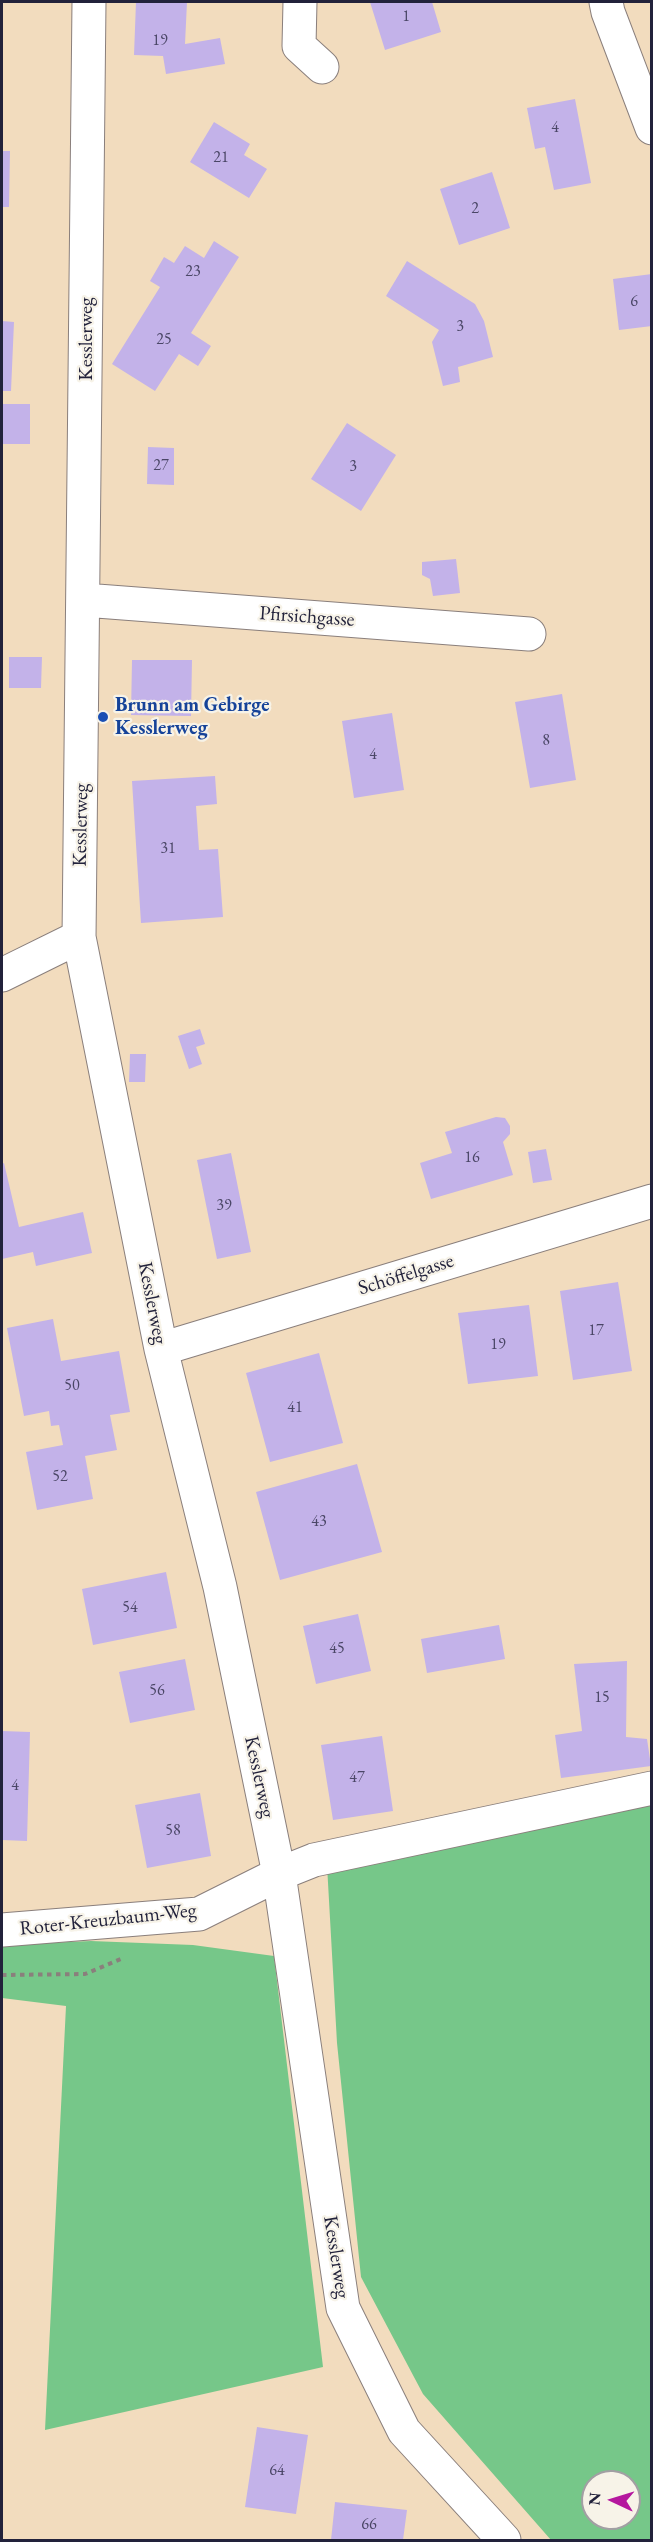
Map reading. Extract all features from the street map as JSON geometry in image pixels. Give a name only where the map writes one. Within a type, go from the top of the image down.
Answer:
[{"type":"street","name":"Kesslerweg","points":[[89,2],[79,938],[161,1349],[220,1587],[279,1874],[343,2308],[404,2432],[504,2541]]},
{"type":"street","points":[[300,2],[299,46],[322,66]]},
{"type":"street","points":[[606,2],[651,128]]},
{"type":"street","name":"Pfirsichgasse","points":[[84,600],[529,634]]},
{"type":"street","points":[[2,975],[79,938]]},
{"type":"street","name":"Schöffelgasse","points":[[161,1349],[651,1201]]},
{"type":"street","name":"Roter-Kreuzbaum-Weg","points":[[2,1930],[199,1914],[279,1874],[314,1860],[651,1788]]},
{"type":"green space","points":[[651,1805],[651,2540],[551,2540],[423,2394],[361,2277],[337,2043],[327,1865]]},
{"type":"green space","points":[[91,1941],[193,1945],[274,1956],[323,2367],[45,2430],[66,2006],[2,1998],[2,1945]]},
{"type":"building","points":[[136,2],[187,2],[185,44],[220,38],[225,64],[166,74],[163,56],[134,55]]},
{"type":"building","points":[[370,2],[432,2],[441,32],[385,50]]},
{"type":"building","points":[[575,99],[591,183],[554,190],[545,147],[535,149],[527,108]]},
{"type":"building","points":[[214,122],[250,144],[244,155],[267,169],[249,198],[190,162]]},
{"type":"building","points":[[2,151],[10,151],[9,207],[2,207]]},
{"type":"building","points":[[492,172],[510,228],[459,245],[440,189]]},
{"type":"building","points":[[214,241],[239,257],[191,333],[211,346],[198,366],[179,354],[155,391],[112,364],[160,287],[150,281],[164,257],[174,263],[185,246],[204,258]]},
{"type":"building","points":[[407,261],[475,304],[484,321],[493,357],[458,367],[460,382],[443,386],[432,342],[439,330],[386,296]]},
{"type":"building","points":[[652,274],[652,326],[619,330],[613,279]]},
{"type":"building","points":[[2,321],[14,322],[11,391],[2,391]]},
{"type":"building","points":[[2,404],[30,404],[30,444],[2,444]]},
{"type":"building","points":[[347,423],[396,455],[361,511],[311,479]]},
{"type":"building","points":[[148,447],[174,448],[174,485],[147,484]]},
{"type":"building","points":[[456,559],[460,593],[433,596],[430,579],[422,575],[422,562]]},
{"type":"building","points":[[9,657],[42,657],[41,688],[9,688]]},
{"type":"building","points":[[132,660],[192,660],[191,716],[131,715]]},
{"type":"building","points":[[562,694],[576,780],[530,788],[515,702]]},
{"type":"building","points":[[392,713],[404,790],[354,798],[342,721]]},
{"type":"building","points":[[215,776],[217,804],[196,806],[199,850],[218,849],[223,917],[141,923],[132,781]]},
{"type":"building","points":[[200,1029],[205,1044],[196,1047],[202,1064],[189,1069],[178,1036]]},
{"type":"building","points":[[130,1054],[146,1054],[145,1082],[129,1082]]},
{"type":"building","points":[[496,1117],[505,1118],[510,1126],[510,1134],[503,1142],[513,1175],[431,1199],[420,1163],[452,1153],[445,1132]]},
{"type":"building","points":[[546,1149],[552,1180],[533,1183],[528,1152]]},
{"type":"building","points":[[231,1153],[251,1252],[217,1259],[197,1160]]},
{"type":"building","points":[[4,1163],[19,1227],[83,1212],[92,1253],[36,1266],[33,1252],[2,1259],[2,1164]]},
{"type":"building","points":[[618,1282],[632,1371],[573,1380],[560,1291]]},
{"type":"building","points":[[529,1305],[538,1376],[468,1384],[458,1313]]},
{"type":"building","points":[[53,1319],[61,1361],[119,1351],[130,1412],[110,1415],[117,1450],[85,1456],[93,1499],[37,1510],[26,1452],[63,1445],[59,1425],[51,1426],[49,1411],[24,1416],[7,1328]]},
{"type":"building","points":[[319,1353],[343,1443],[270,1462],[246,1373]]},
{"type":"building","points":[[357,1464],[382,1552],[280,1580],[256,1492]]},
{"type":"building","points":[[166,1572],[177,1628],[93,1645],[82,1589]]},
{"type":"building","points":[[358,1614],[371,1671],[316,1684],[303,1626]]},
{"type":"building","points":[[499,1625],[505,1659],[427,1673],[421,1639]]},
{"type":"building","points":[[185,1659],[195,1710],[130,1723],[119,1672]]},
{"type":"building","points":[[627,1661],[626,1737],[647,1739],[651,1766],[561,1778],[555,1735],[582,1731],[574,1664]]},
{"type":"building","points":[[2,1731],[30,1732],[27,1841],[2,1840]]},
{"type":"building","points":[[382,1736],[393,1811],[333,1820],[321,1745]]},
{"type":"building","points":[[200,1793],[211,1856],[147,1868],[135,1805]]},
{"type":"building","points":[[257,2427],[308,2435],[296,2514],[245,2507]]},
{"type":"building","points":[[335,2502],[407,2510],[403,2540],[331,2540]]},
{"type":"place","name":"Brunn am Gebirge Kesslerweg","points":[[103,717]]}]
